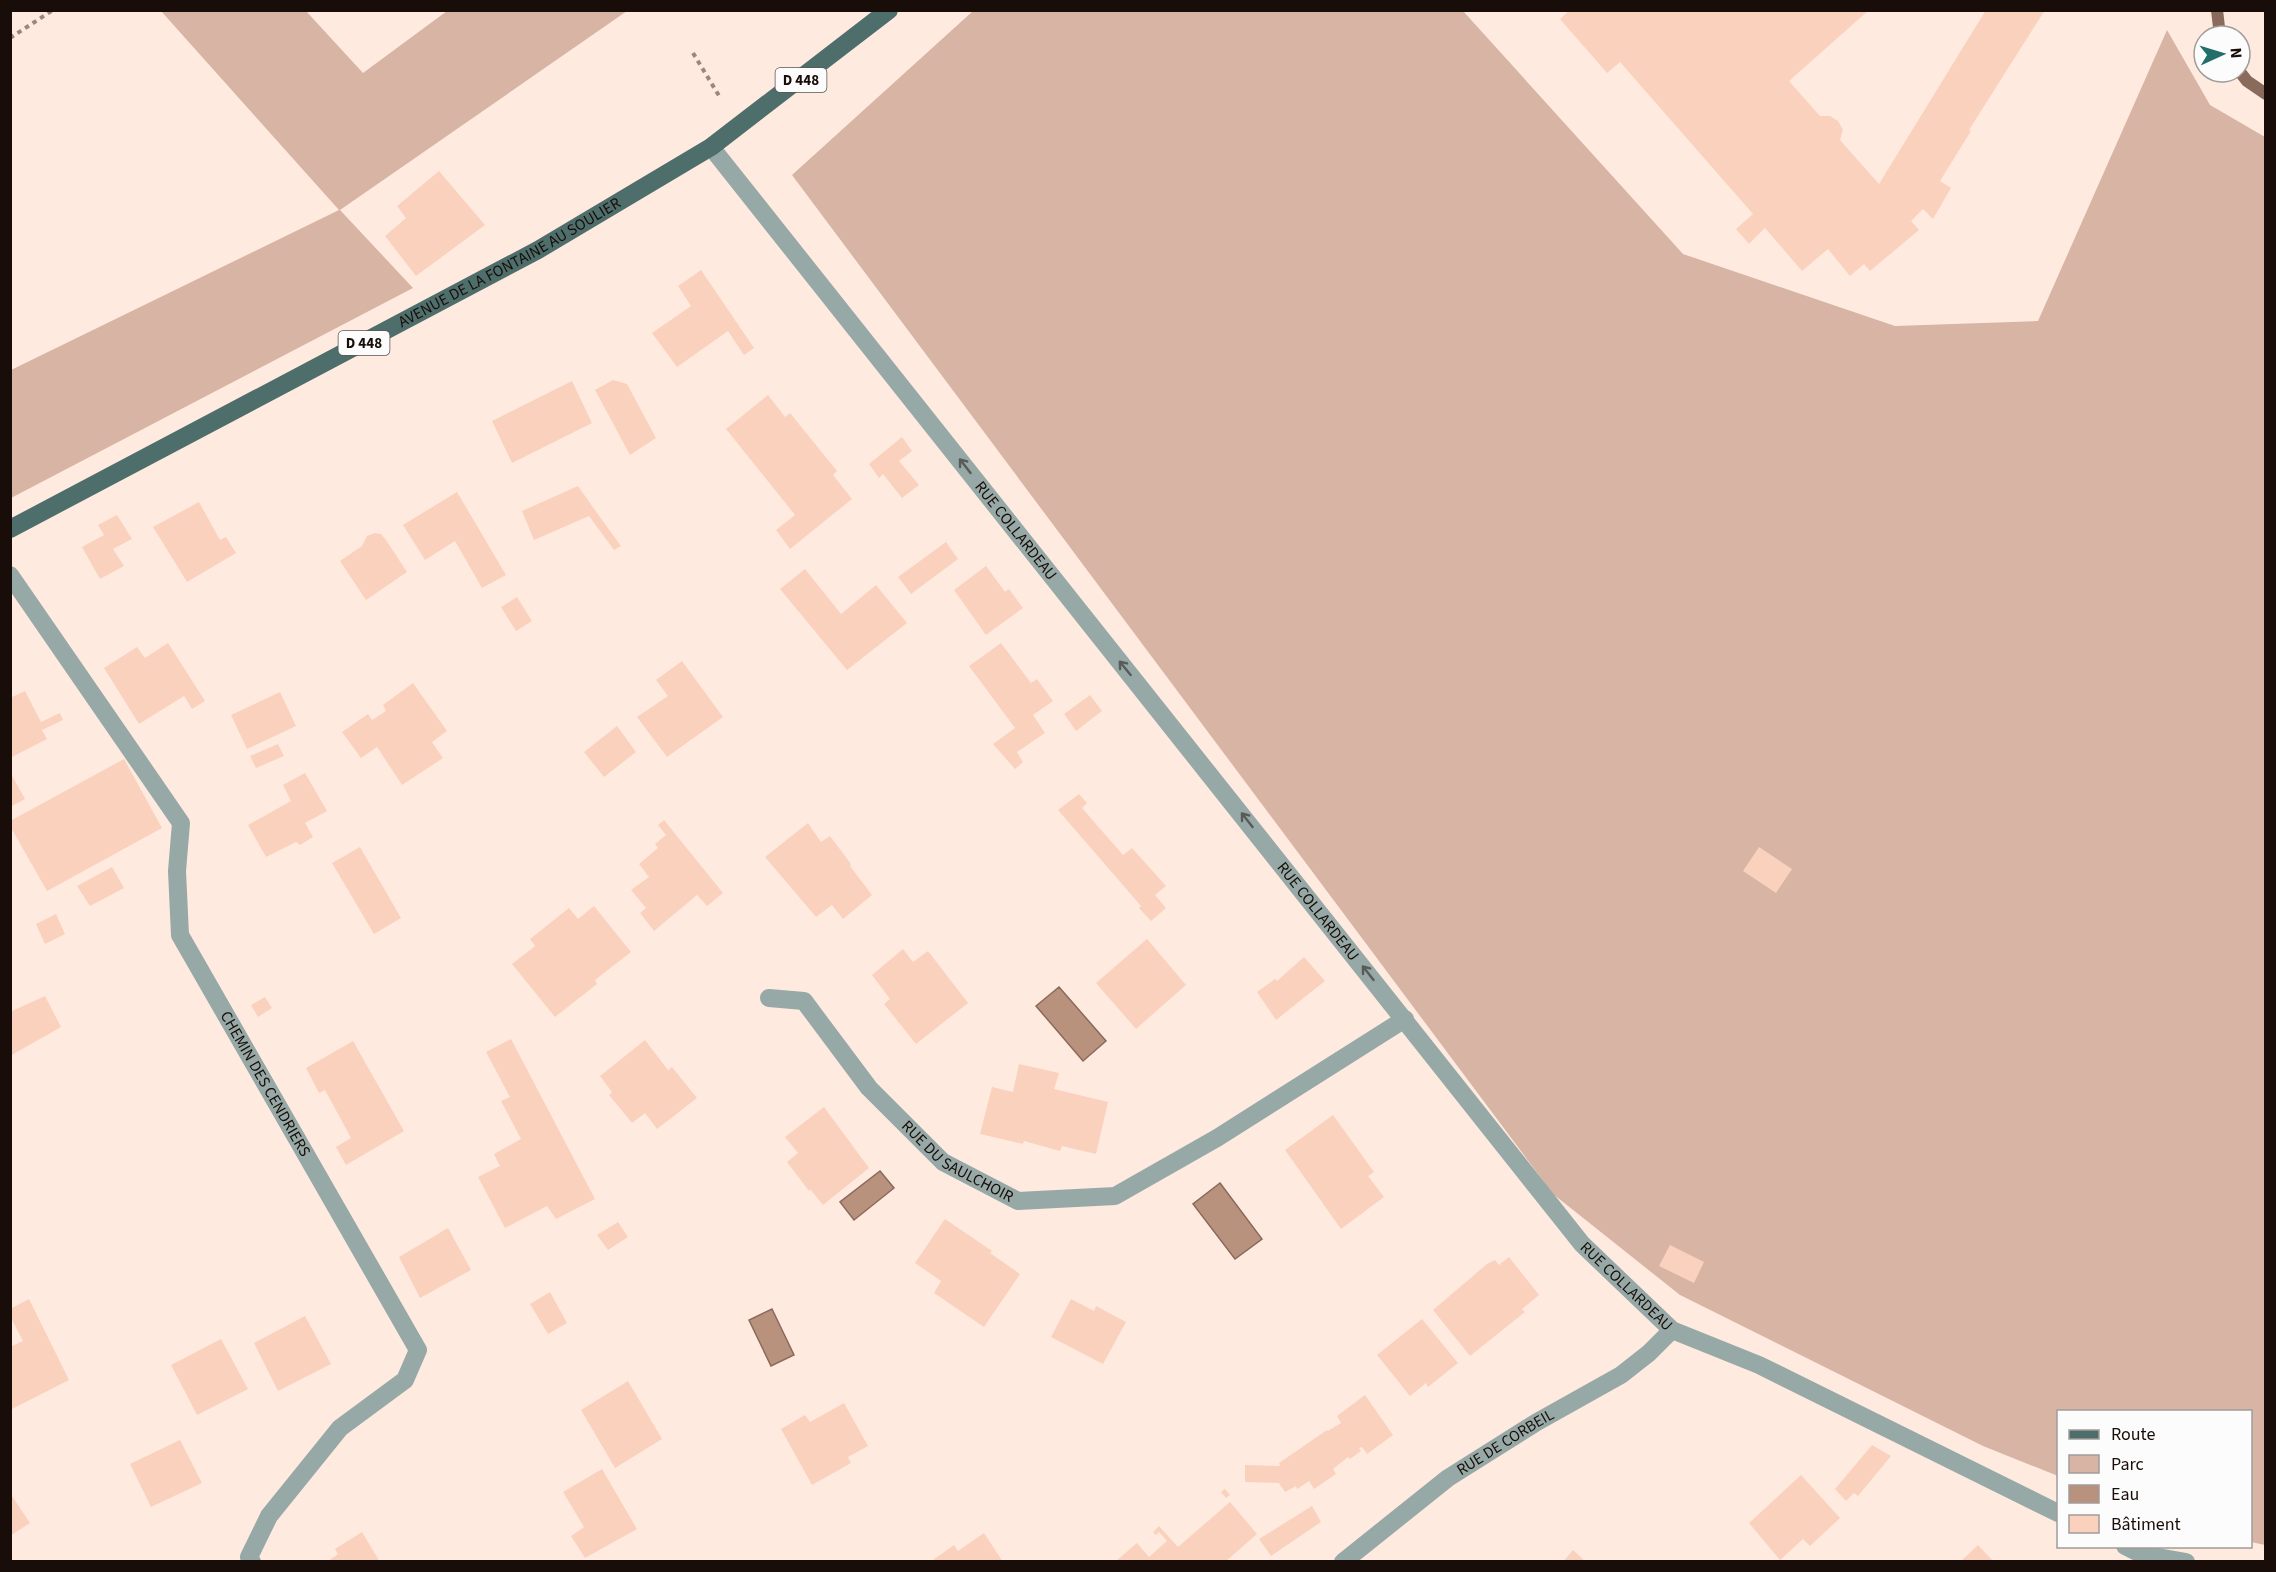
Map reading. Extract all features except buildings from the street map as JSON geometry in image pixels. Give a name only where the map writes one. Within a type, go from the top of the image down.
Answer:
[{"type":"main road","name":"AVENUE DE LA FONTAINE AU SOULIER","points":[[10,529],[530,255],[711,147],[890,10]]},
{"type":"street","name":"RUE COLLARDEAU","points":[[711,147],[1582,1244],[1672,1330],[1759,1365],[2057,1513]]},
{"type":"street","name":"CHEMIN DES CENDRIERS","points":[[10,574],[181,823],[177,871],[180,935],[418,1350],[405,1380],[340,1428],[269,1516],[249,1557],[252,1562]]},
{"type":"street","name":"RUE DU SAULCHOIR","points":[[770,998],[804,1001],[869,1088],[943,1162],[1018,1201],[1115,1196],[1217,1138],[1405,1019]]},
{"type":"street","name":"RUE DE CORBEIL","points":[[1343,1562],[1448,1478],[1537,1422],[1621,1375],[1649,1353],[1672,1330]]},
{"type":"street","points":[[2136,1554],[2186,1562]]},
{"type":"path","points":[[10,38],[53,10]]},
{"type":"path","points":[[693,53],[721,99]]},
{"type":"green space","points":[[161,11],[306,11],[363,73],[447,11],[627,11],[340,210],[413,288],[11,498],[11,370],[339,210]]},
{"type":"green space","points":[[973,11],[1463,11],[1683,254],[1895,326],[2038,321],[2167,30],[2192,74],[2192,84],[2198,84],[2210,105],[2265,137],[2265,1545],[2252,1542],[2252,1410],[2057,1410],[2057,1476],[1983,1446],[1680,1295],[1553,1194],[792,175]]},
{"type":"water","points":[[1059,987],[1106,1041],[1083,1061],[1036,1006]]},
{"type":"water","points":[[880,1171],[894,1188],[854,1220],[840,1202]]},
{"type":"water","points":[[1220,1183],[1262,1239],[1235,1259],[1193,1204]]},
{"type":"water","points":[[772,1309],[794,1355],[771,1366],[749,1320]]},
{"type":"waterway","points":[[2217,10],[2219,24]]},
{"type":"waterway","points":[[2251,84],[2266,94]]}]
